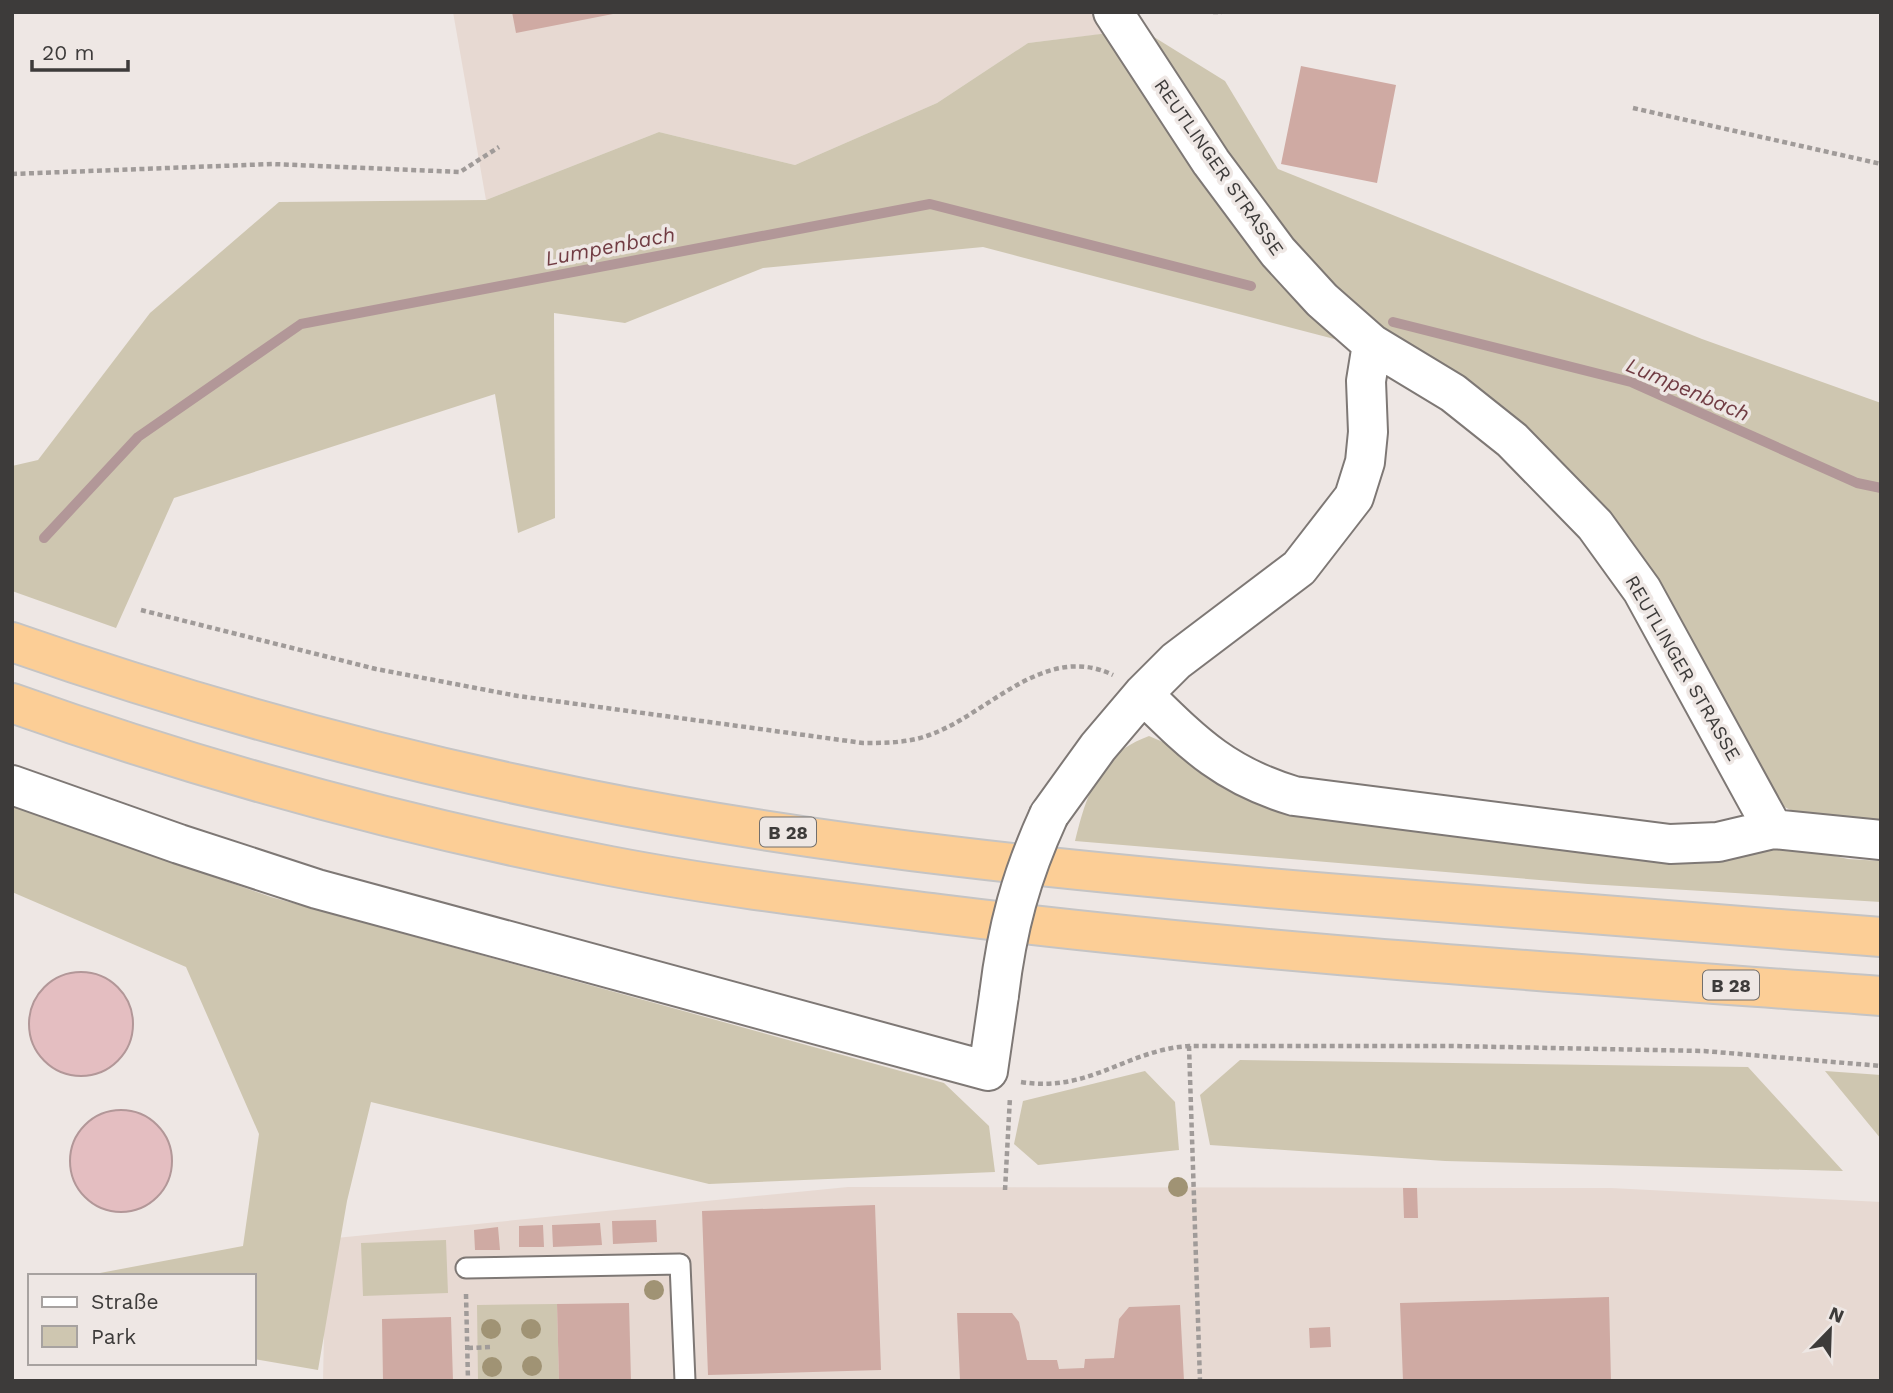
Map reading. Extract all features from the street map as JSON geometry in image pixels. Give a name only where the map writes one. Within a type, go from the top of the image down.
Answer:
[{"type":"highway","name":"B 28","points":[[12,642],[113,676],[354,745],[583,798],[824,838],[1114,875],[1881,937]]},
{"type":"highway","name":"B 28","points":[[12,703],[97,733],[348,805],[609,866],[734,887],[1120,937],[1881,996]]},
{"type":"street","name":"REUTLINGER STRASSE","points":[[1113,12],[1211,162],[1278,252],[1322,300],[1372,344],[1453,393],[1512,440],[1595,525],[1642,590],[1773,829]]},
{"type":"street","points":[[12,785],[179,844],[317,888],[999,1075],[999,995],[1006,942],[1016,895],[1049,815],[1098,747],[1143,694],[1176,661],[1299,568],[1354,497],[1365,462],[1368,432],[1366,381],[1372,344]]},
{"type":"street","points":[[1143,694],[1200,750],[1262,786],[1294,796],[1670,844],[1718,842],[1773,829],[1881,840]]},
{"type":"lane","points":[[466,1268],[680,1264],[685,1381]]},
{"type":"path","points":[[1213,12],[1222,12]]},
{"type":"path","points":[[1633,108],[1881,164]]},
{"type":"path","points":[[12,174],[272,164],[460,172],[499,148]]},
{"type":"path","points":[[141,610],[376,669],[518,696],[863,743],[908,741],[932,734],[1020,683],[1054,669],[1081,667],[1110,673],[1143,694]]},
{"type":"path","points":[[1189,1046],[1200,1381]]},
{"type":"path","points":[[1004,1190],[999,1075],[1063,1084],[1090,1078],[1149,1052],[1189,1046],[1452,1046],[1704,1051],[1881,1066]]},
{"type":"path","points":[[466,1268],[468,1381]]},
{"type":"path","points":[[467,1348],[491,1347]]},
{"type":"shaded area","points":[[453,12],[1099,12],[1112,33],[1028,43],[937,103],[795,165],[659,132],[486,200]]},
{"type":"shaded area","points":[[81,972],[101,976],[124,995],[129,1004],[133,1024],[129,1044],[110,1067],[101,1072],[81,1076],[61,1072],[38,1053],[33,1044],[29,1024],[33,1004],[52,981],[61,976]]},
{"type":"shaded area","points":[[121,1110],[140,1114],[157,1125],[168,1142],[172,1161],[168,1180],[157,1197],[140,1208],[121,1212],[102,1208],[85,1197],[74,1180],[70,1161],[74,1142],[85,1125],[102,1114]]},
{"type":"shaded area","points":[[848,1187],[1611,1188],[1881,1202],[1881,1381],[323,1381],[326,1239]]},
{"type":"green space","points":[[1141,29],[1225,81],[1278,169],[1702,339],[1881,403],[1881,831],[1827,827],[1778,804],[1604,515],[1342,341],[983,247],[763,268],[625,323],[554,313],[555,518],[518,533],[495,394],[174,498],[116,628],[12,591],[12,466],[38,460],[150,313],[279,202],[486,200],[659,132],[795,165],[937,103],[1028,43]]},
{"type":"green space","points":[[1149,736],[1177,748],[1226,782],[1778,843],[1848,859],[1881,861],[1881,902],[1588,884],[1075,841],[1091,791],[1107,764],[1118,753]]},
{"type":"green space","points":[[12,806],[271,897],[944,1083],[989,1126],[995,1172],[709,1184],[371,1102],[347,1201],[318,1370],[256,1359],[256,1274],[95,1274],[243,1246],[259,1134],[186,967],[12,892]]},
{"type":"green space","points":[[1240,1060],[1748,1067],[1843,1171],[1445,1161],[1210,1145],[1200,1095]]},
{"type":"green space","points":[[1145,1071],[1175,1102],[1179,1150],[1038,1165],[1014,1144],[1023,1101]]},
{"type":"green space","points":[[1825,1071],[1881,1075],[1881,1139]]},
{"type":"green space","points":[[446,1240],[448,1293],[363,1296],[361,1243]]},
{"type":"green space","points":[[557,1304],[559,1381],[478,1381],[477,1305]]},
{"type":"building","points":[[512,12],[613,12],[613,14],[516,33]]},
{"type":"building","points":[[1301,66],[1396,85],[1377,183],[1281,164]]},
{"type":"building","points":[[1403,1188],[1417,1188],[1418,1218],[1404,1218]]},
{"type":"building","points":[[875,1205],[881,1370],[708,1375],[702,1211]]},
{"type":"building","points":[[656,1220],[657,1242],[613,1244],[612,1221]]},
{"type":"building","points":[[600,1223],[602,1245],[553,1247],[552,1225]]},
{"type":"building","points":[[543,1225],[544,1247],[519,1247],[519,1226]]},
{"type":"building","points":[[498,1227],[500,1250],[475,1250],[474,1230]]},
{"type":"building","points":[[1609,1297],[1611,1381],[1403,1381],[1400,1303]]},
{"type":"building","points":[[629,1303],[631,1381],[559,1381],[557,1304]]},
{"type":"building","points":[[1180,1305],[1184,1381],[960,1381],[957,1313],[1012,1313],[1019,1322],[1027,1360],[1057,1360],[1059,1369],[1084,1368],[1085,1359],[1114,1358],[1119,1319],[1129,1307]]},
{"type":"building","points":[[451,1317],[453,1381],[383,1381],[382,1319]]},
{"type":"building","points":[[1330,1327],[1331,1347],[1310,1348],[1309,1328]]},
{"type":"waterway","name":"Lumpenbach","points":[[44,538],[138,437],[301,324],[930,204],[1251,286]]},
{"type":"waterway","name":"Lumpenbach","points":[[1393,322],[1631,382],[1857,483],[1881,488]]}]
